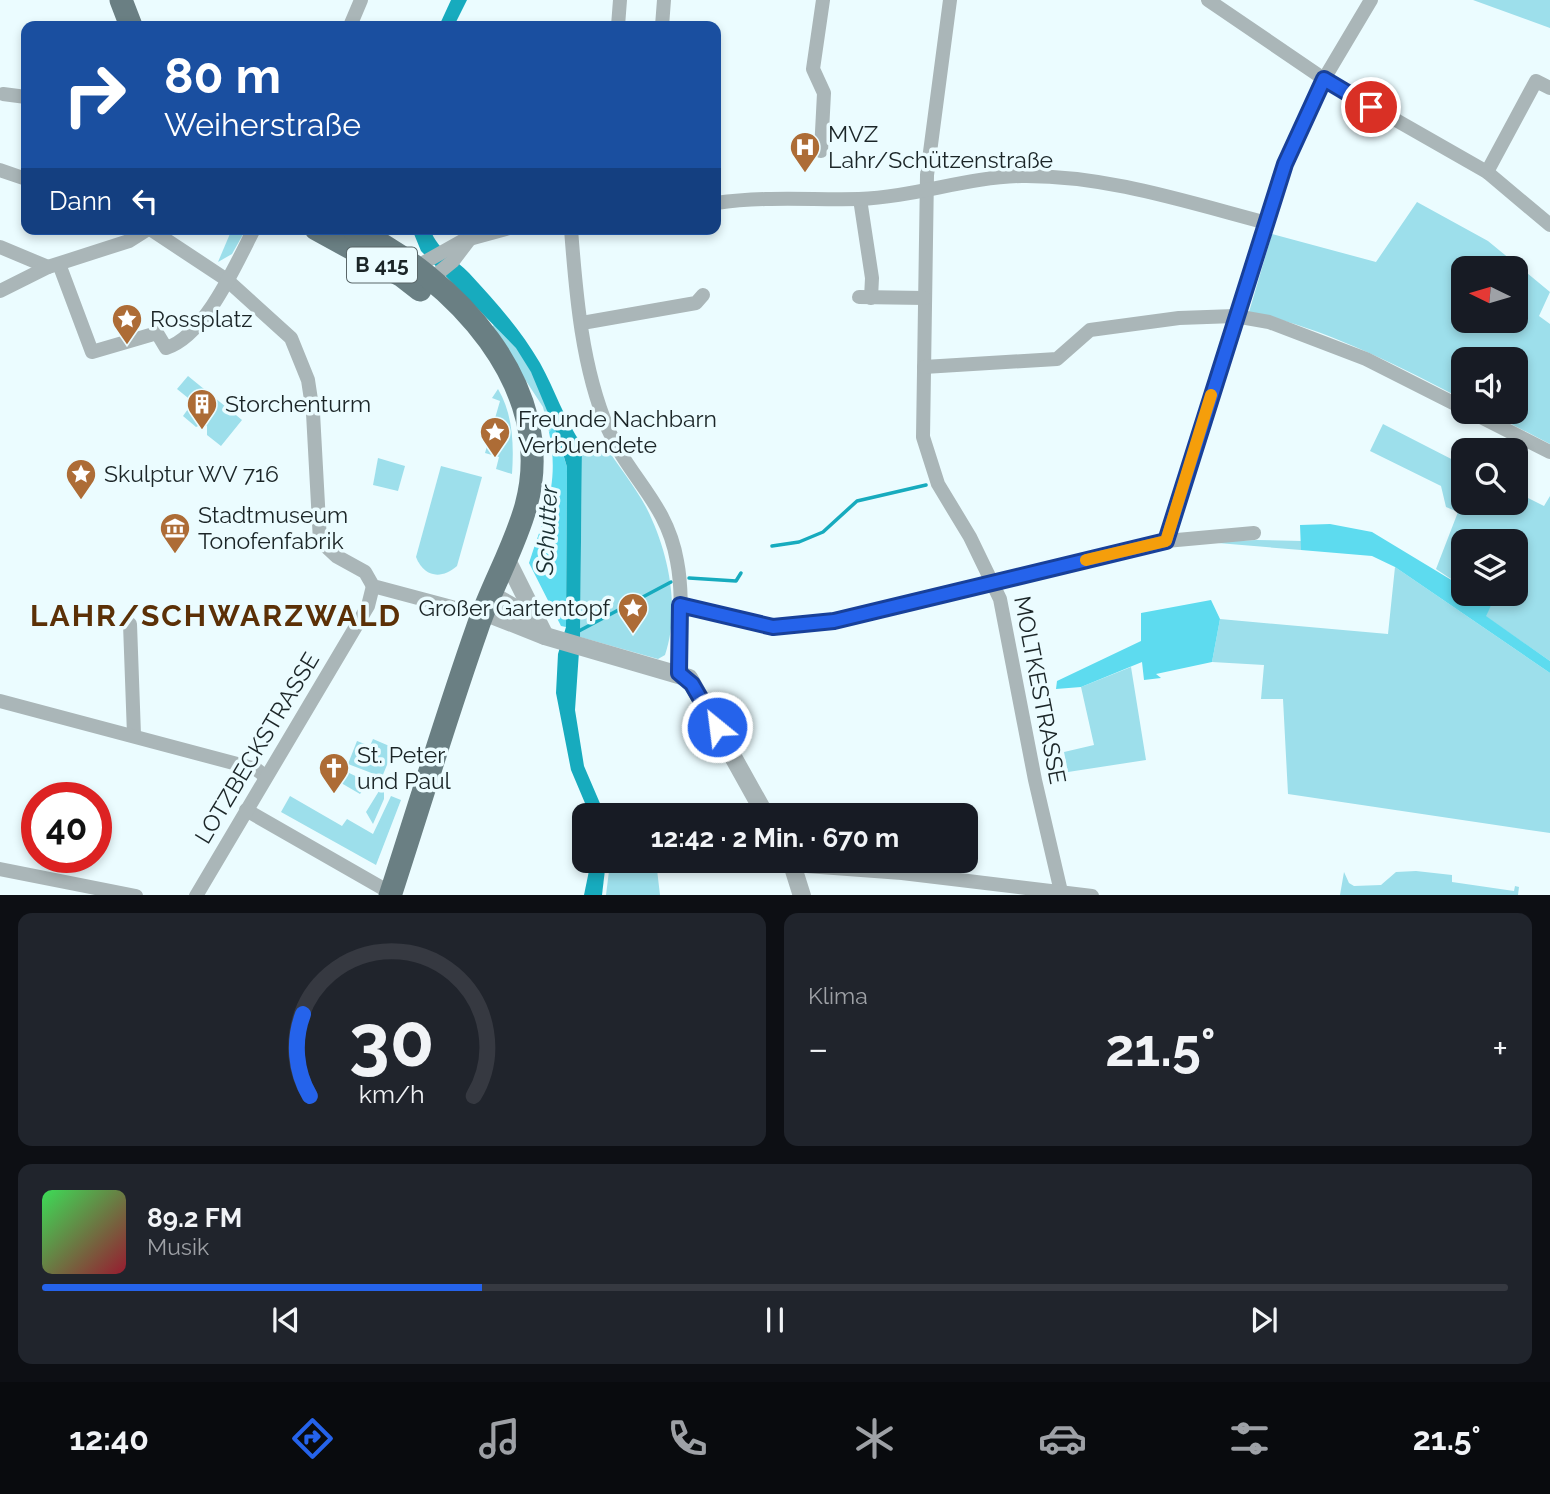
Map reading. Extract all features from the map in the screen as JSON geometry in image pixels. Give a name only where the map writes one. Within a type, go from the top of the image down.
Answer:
[{"type":"main road","points":[[107,0],[115,21]]},
{"type":"main road","points":[[121,0],[129,21]]},
{"type":"main road","name":"B 415","points":[[327,235],[402,276],[421,278],[484,337]]},
{"type":"main road","name":"B 415","points":[[361,235],[452,297],[474,320],[512,379],[530,429],[533,463],[526,505],[507,560],[480,606],[391,894]]},
{"type":"street","points":[[353,21],[361,0]]},
{"type":"street","points":[[618,21],[620,0]]},
{"type":"street","points":[[662,21],[664,0]]},
{"type":"street","points":[[821,151],[824,93],[813,69],[823,0]]},
{"type":"street","name":"MOLTKESTRASSE","points":[[950,0],[931,136],[923,437],[938,484],[994,581],[1010,642],[1035,780],[1061,894]]},
{"type":"street","points":[[1208,0],[1324,79],[1487,172],[1550,225]]},
{"type":"street","points":[[1166,541],[1285,164],[1324,79],[1371,0]]},
{"type":"street","points":[[1487,172],[1536,81],[1550,88]]},
{"type":"street","points":[[3,93],[21,96]]},
{"type":"street","points":[[0,170],[21,177]]},
{"type":"street","points":[[721,202],[762,197],[860,198],[929,191],[990,179],[1051,177],[1145,190],[1267,223]]},
{"type":"street","points":[[860,198],[872,278],[865,297],[925,298]]},
{"type":"street","points":[[0,291],[54,266],[129,241],[139,235]]},
{"type":"street","points":[[158,235],[227,280],[291,338],[308,380],[320,541],[336,556],[365,572],[373,586],[480,606],[552,638],[679,673],[692,684],[758,803]]},
{"type":"street","points":[[0,247],[54,266],[92,352],[157,333],[166,348],[177,344],[207,313],[251,235]]},
{"type":"street","points":[[421,278],[469,240],[486,235]]},
{"type":"street","points":[[571,235],[582,323],[597,398],[609,431],[661,510],[671,537],[677,562],[680,605],[679,673]]},
{"type":"street","points":[[421,278],[453,261],[469,240]]},
{"type":"street","points":[[452,297],[453,261]]},
{"type":"street","points":[[582,323],[695,303],[703,295]]},
{"type":"street","points":[[924,367],[1057,359],[1090,330],[1179,318],[1235,316],[1269,322],[1366,359],[1451,402]]},
{"type":"street","points":[[1495,424],[1550,452]]},
{"type":"street","points":[[680,605],[773,627],[834,621],[1166,541],[1254,533]]},
{"type":"street","points":[[507,560],[552,638]]},
{"type":"street","name":"LOTZBECKSTRASSE","points":[[196,895],[368,606],[373,586]]},
{"type":"street","points":[[130,624],[134,734]]},
{"type":"street","points":[[0,701],[134,734],[256,769],[266,777]]},
{"type":"street","points":[[246,810],[391,894]]},
{"type":"street","points":[[0,869],[136,895]]},
{"type":"street","points":[[795,873],[802,895]]},
{"type":"street","points":[[902,873],[1061,894],[1092,895]]},
{"type":"shaded area","points":[[451,0],[467,0],[456,21],[441,21]]},
{"type":"shaded area","points":[[1473,0],[1550,0],[1550,28]]},
{"type":"shaded area","points":[[1417,202],[1488,241],[1506,256],[1451,256],[1451,333],[1528,333],[1528,274],[1550,292],[1539,316],[1550,324],[1550,444],[1511,424],[1528,424],[1528,347],[1451,347],[1451,393],[1332,337],[1249,312],[1272,234],[1376,262]]},
{"type":"shaded area","points":[[229,235],[243,235],[232,254],[218,262]]},
{"type":"shaded area","points":[[414,235],[433,235],[516,327],[540,363],[582,445],[580,637],[575,710],[584,766],[600,803],[585,803],[571,770],[556,693],[558,654],[566,627],[567,467],[558,437],[531,372],[516,348],[421,251]]},
{"type":"shaded area","points":[[494,325],[515,345],[531,371],[554,426],[549,432],[543,407],[491,327]]},
{"type":"shaded area","points":[[188,376],[242,420],[221,446],[207,435],[207,426],[203,424],[196,427],[183,416],[193,402],[177,389]]},
{"type":"shaded area","points":[[498,389],[507,409],[511,430],[512,474],[496,469],[499,457],[485,453],[500,401],[492,398]]},
{"type":"shaded area","points":[[1383,424],[1451,459],[1451,509],[1446,507],[1441,486],[1370,451]]},
{"type":"shaded area","points":[[554,426],[567,467],[566,627],[561,626],[529,563],[552,483],[549,432]]},
{"type":"shaded area","points":[[604,444],[646,507],[666,560],[672,618],[665,655],[658,659],[580,637],[582,445]]},
{"type":"shaded area","points":[[378,458],[405,466],[398,491],[373,485]]},
{"type":"shaded area","points":[[441,466],[482,477],[457,566],[439,575],[424,569],[416,557]]},
{"type":"shaded area","points":[[1550,496],[1550,661],[1485,616],[1491,606],[1528,606],[1528,529],[1451,529],[1457,515],[1528,515],[1528,498],[1544,506]]},
{"type":"shaded area","points":[[1330,524],[1372,532],[1451,580],[1451,605],[1395,567],[1372,556],[1301,550],[1300,525]]},
{"type":"shaded area","points":[[1451,530],[1451,579],[1436,569]]},
{"type":"shaded area","points":[[1302,541],[1301,550],[1206,542]]},
{"type":"shaded area","points":[[1395,567],[1550,673],[1550,833],[1288,794],[1283,699],[1261,699],[1264,665],[1212,662],[1220,619],[1388,634]]},
{"type":"shaded area","points":[[1211,600],[1220,619],[1212,662],[1156,674],[1161,678],[1144,680],[1142,662],[1081,687],[1056,689],[1057,681],[1141,641],[1141,613]]},
{"type":"shaded area","points":[[1452,606],[1491,606],[1486,616],[1550,661],[1550,673]]},
{"type":"shaded area","points":[[1131,667],[1146,760],[1068,772],[1064,752],[1094,745],[1081,687]]},
{"type":"shaded area","points":[[373,739],[394,748],[382,777],[348,764],[357,741],[370,746]]},
{"type":"shaded area","points":[[341,769],[384,790],[384,799],[373,824],[366,812],[379,791],[367,784],[360,794],[336,780]]},
{"type":"shaded area","points":[[290,796],[342,826],[347,819],[373,834],[391,796],[401,800],[376,865],[281,812]]},
{"type":"shaded area","points":[[1344,872],[1349,883],[1354,886],[1381,885],[1396,872],[1452,875],[1452,882],[1514,891],[1515,886],[1519,887],[1518,895],[1340,895]]},
{"type":"shaded area","points":[[589,873],[605,873],[602,895],[584,895]]},
{"type":"shaded area","points":[[609,873],[657,873],[660,895],[606,895]]},
{"type":"waterway","points":[[772,546],[799,542],[823,532],[857,501],[926,485]]},
{"type":"waterway","points":[[689,578],[736,581],[741,573]]},
{"type":"waterway","points":[[577,632],[671,582]]},
{"type":"slow traffic","points":[[1086,560],[1166,541],[1211,395]]},
{"type":"place","name":"MVZ Lahr/Schützenstraße","points":[[805,174]]},
{"type":"place","name":"Rossplatz","points":[[127,346]]},
{"type":"place","name":"Storchenturm","points":[[202,431]]},
{"type":"place","name":"Freunde Nachbarn Verbuendete","points":[[495,459]]},
{"type":"place","name":"Skulptur WV 716","points":[[81,501]]},
{"type":"place","name":"Stadtmuseum Tonofenfabrik","points":[[175,555]]},
{"type":"place","name":"Großer Gartentopf","points":[[633,635]]},
{"type":"place","name":"St. Peter und Paul","points":[[334,795]]},
{"type":"district","name":"LAHR/SCHWARZWALD","points":[[216,616]]},
{"type":"route","points":[[717,727],[689,678],[679,673],[680,605],[773,627],[834,621],[1166,541],[1285,164],[1324,79],[1371,107]]},
{"type":"water label","name":"Schutter","points":[[547,530]]}]
